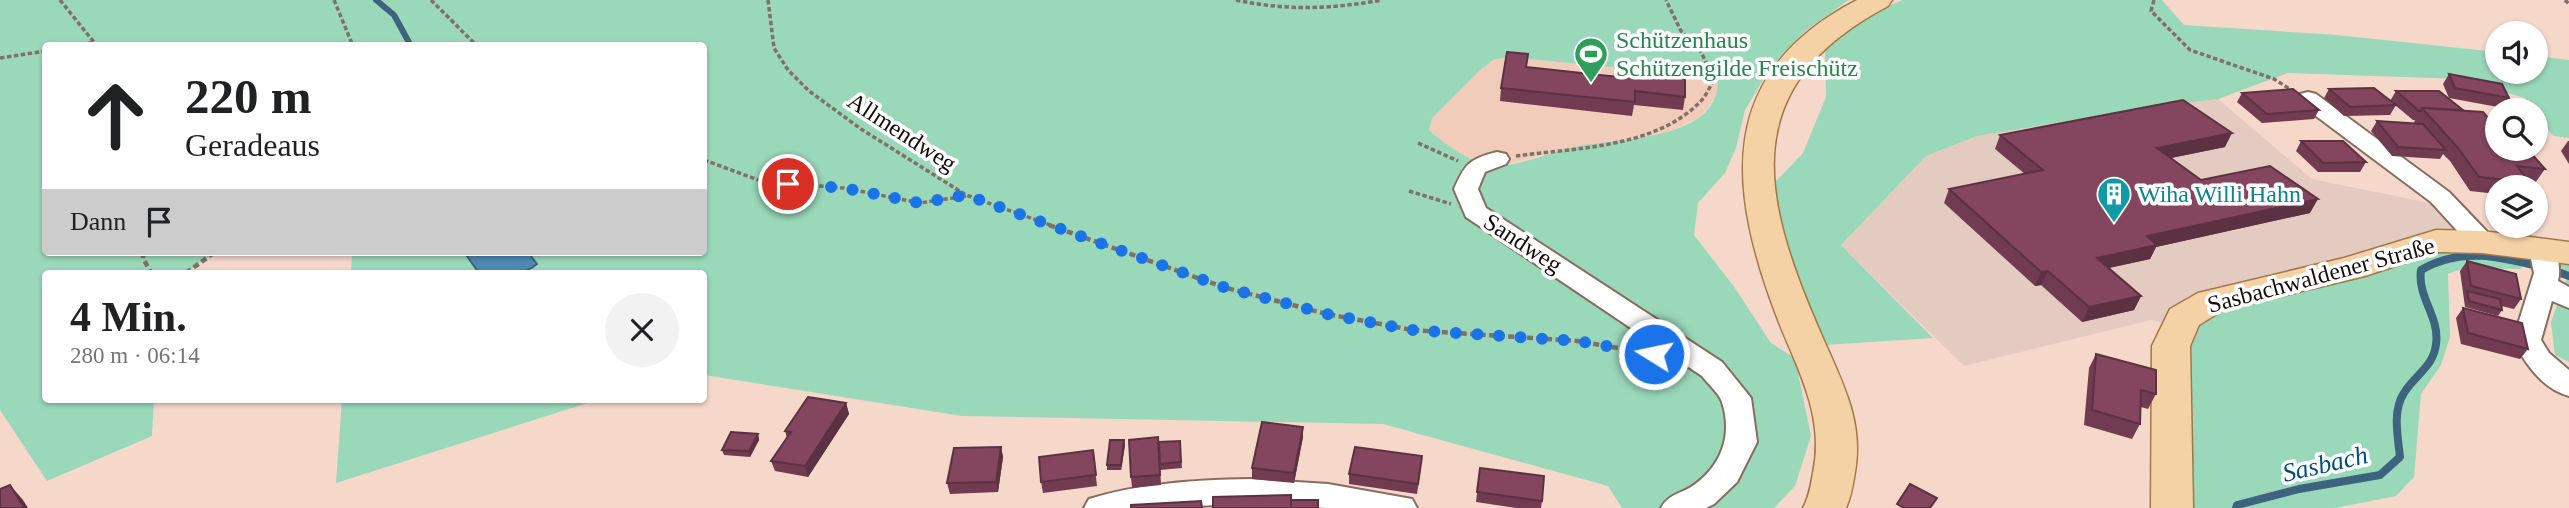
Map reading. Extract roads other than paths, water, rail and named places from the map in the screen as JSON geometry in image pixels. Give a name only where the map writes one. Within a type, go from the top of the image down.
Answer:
[{"type":"main road","points":[[1824,508],[1839,453],[1833,401],[1804,341],[1766,227],[1757,166],[1758,143],[1776,90],[1796,60],[1827,30],[1878,0]]},
{"type":"main road","name":"Sasbachwaldener Straße","points":[[2172,508],[2171,346],[2183,318],[2211,301],[2353,268],[2436,241],[2482,242],[2553,264]]},
{"type":"street","points":[[2308,99],[2440,197],[2482,242]]},
{"type":"street","name":"Sandweg","points":[[1486,164],[1466,189],[1475,212],[1712,369],[1736,398],[1742,442],[1726,474],[1703,495],[1677,508]]},
{"type":"street","points":[[2553,264],[2569,299]]},
{"type":"street","points":[[2553,264],[2527,340],[2538,360],[2569,386]]},
{"type":"street","points":[[1100,508],[1118,503],[1220,491],[1301,493],[1401,508]]},
{"type":"water","points":[[467,256],[531,256],[537,264],[526,270],[477,270]]},
{"type":"waterway","points":[[376,0],[394,15],[409,42]]},
{"type":"waterway","name":"Sasbach","points":[[2236,508],[2237,505],[2299,489],[2380,475],[2400,457],[2397,424],[2400,400],[2432,358],[2436,344],[2435,325],[2422,289],[2421,270],[2450,258],[2465,256],[2495,257],[2541,267]]},
{"type":"waterway","name":"Sasbach","points":[[2552,270],[2569,276]]},
{"type":"place","name":"Schützenhaus Schützengilde Freischütz","points":[[1591,84]]},
{"type":"place","name":"Wiha Willi Hahn","points":[[2114,224]]}]
